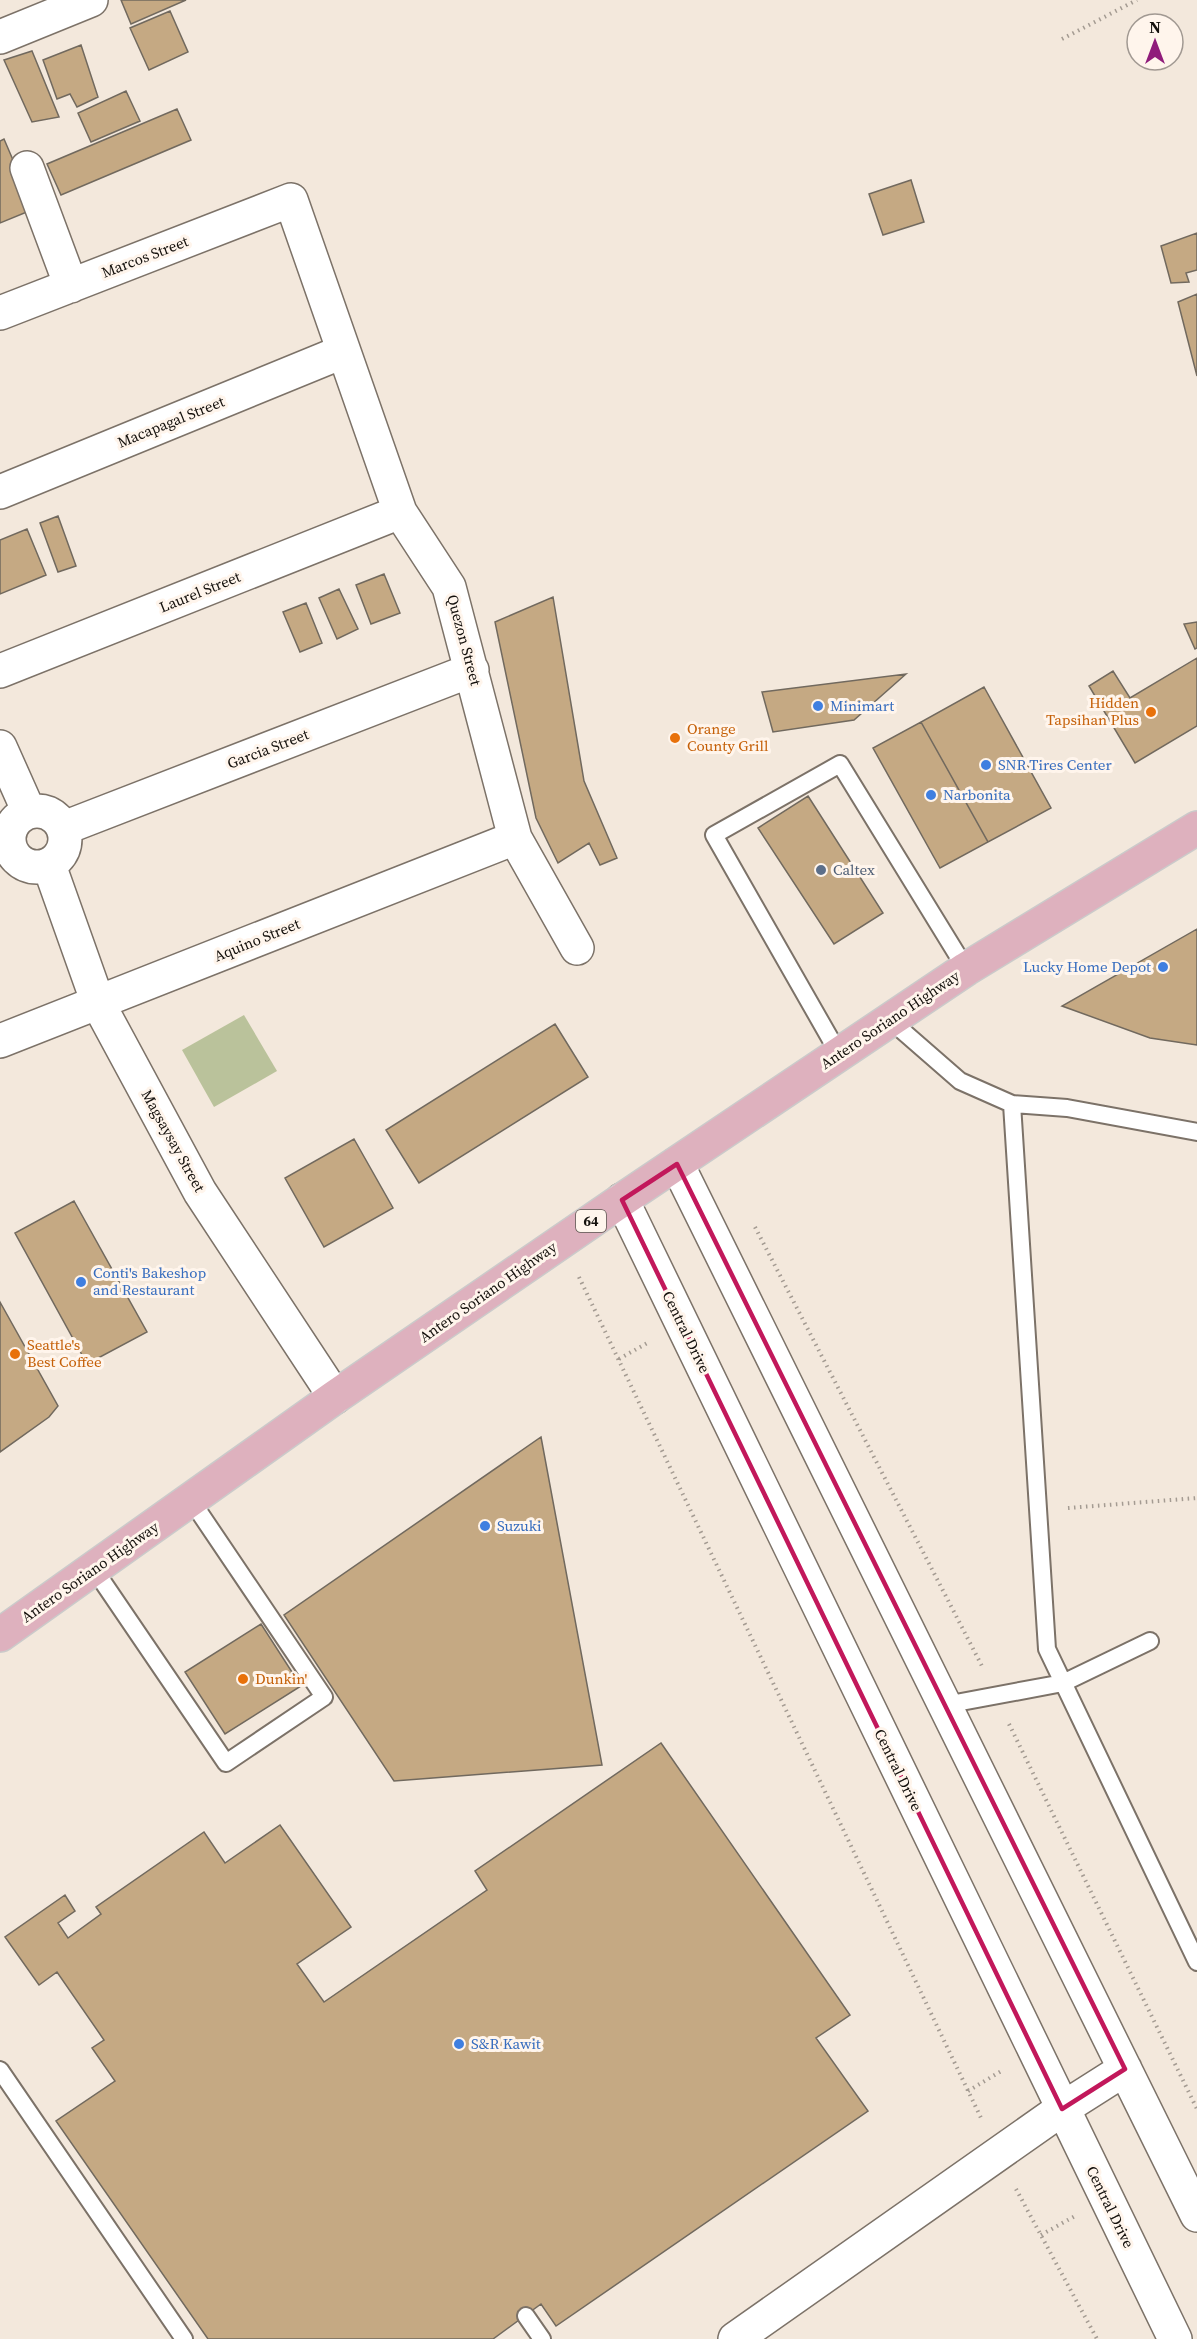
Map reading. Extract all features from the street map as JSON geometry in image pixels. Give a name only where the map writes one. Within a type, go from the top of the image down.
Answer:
[{"type":"main road","name":"Antero Soriano Highway","points":[[0,1635],[335,1397],[622,1200],[966,969],[1197,828]]},
{"type":"street","points":[[0,37],[91,0]]},
{"type":"street","points":[[27,168],[71,286]]},
{"type":"street","name":"Marcos Street","points":[[0,313],[291,200]]},
{"type":"street","name":"Quezon Street","points":[[291,200],[342,352],[400,512],[449,587],[515,838],[577,948]]},
{"type":"street","name":"Macapagal Street","points":[[0,492],[342,352]]},
{"type":"street","name":"Laurel Street","points":[[0,671],[400,512]]},
{"type":"street","name":"Garcia Street","points":[[64,828],[472,670]]},
{"type":"street","points":[[0,747],[29,812]]},
{"type":"street","points":[[39,810],[49,813],[64,828],[64,849],[49,865],[40,867],[22,863],[5,849],[14,822],[29,812],[39,810]]},
{"type":"street","name":"Aquino Street","points":[[0,1041],[515,838]]},
{"type":"street","name":"Magsaysay Street","points":[[49,865],[98,1003],[200,1192],[335,1397]]},
{"type":"street","points":[[677,1164],[1197,2215]]},
{"type":"street","name":"Central Drive","points":[[622,1200],[1175,2339]]},
{"type":"street","points":[[735,2339],[1062,2109],[1125,2069]]},
{"type":"lane","points":[[839,1054],[714,835],[840,764],[966,969]]},
{"type":"lane","points":[[890,1020],[960,1081],[1012,1104],[1067,1108],[1197,1132]]},
{"type":"lane","points":[[1012,1104],[1047,1649],[1197,1962]]},
{"type":"lane","points":[[94,1569],[226,1763],[324,1698],[191,1500]]},
{"type":"lane","points":[[945,1705],[1063,1683],[1150,1641]]},
{"type":"lane","points":[[0,2070],[184,2339]]},
{"type":"lane","points":[[526,2316],[542,2339]]},
{"type":"path","points":[[1062,39],[1137,0]]},
{"type":"path","points":[[752,1221],[996,1695],[1197,2109]]},
{"type":"path","points":[[562,1241],[998,2154],[1097,2339]]},
{"type":"path","points":[[1038,1510],[1197,1498]]},
{"type":"highlighted area","points":[[677,1164],[1125,2069],[1062,2109],[682,1324],[622,1200]]},
{"type":"green space","points":[[244,1015],[277,1071],[214,1107],[182,1050]]},
{"type":"building","points":[[121,0],[186,0],[131,24]]},
{"type":"building","points":[[170,11],[188,52],[149,70],[130,28]]},
{"type":"building","points":[[81,45],[98,97],[77,107],[70,94],[57,99],[43,60]]},
{"type":"building","points":[[32,51],[59,117],[32,122],[4,60]]},
{"type":"building","points":[[126,91],[140,121],[91,142],[78,113]]},
{"type":"building","points":[[177,109],[191,140],[61,195],[47,164]]},
{"type":"building","points":[[4,139],[34,209],[0,223],[0,141]]},
{"type":"building","points":[[911,180],[924,222],[883,235],[869,194]]},
{"type":"building","points":[[1197,233],[1197,270],[1186,273],[1189,282],[1171,283],[1161,246]]},
{"type":"building","points":[[1197,294],[1197,376],[1178,302]]},
{"type":"building","points":[[58,516],[76,566],[58,572],[40,523]]},
{"type":"building","points":[[27,529],[46,575],[0,594],[0,540]]},
{"type":"building","points":[[384,574],[400,613],[371,624],[356,585]]},
{"type":"building","points":[[339,589],[358,629],[337,639],[319,598]]},
{"type":"building","points":[[553,597],[584,781],[617,858],[600,865],[589,843],[558,863],[536,818],[495,622]]},
{"type":"building","points":[[306,603],[322,643],[300,652],[283,612]]},
{"type":"building","points":[[1197,622],[1197,648],[1195,649],[1184,624]]},
{"type":"building","name":"Hidden Tapsihan Plus","points":[[1197,658],[1197,726],[1135,763],[1089,686],[1113,671],[1130,698]]},
{"type":"building","name":"Minimart","points":[[906,674],[854,720],[773,732],[762,692]]},
{"type":"building","name":"SNR Tires Center","points":[[984,687],[1051,808],[988,842],[921,722]]},
{"type":"building","name":"Narbonita","points":[[921,722],[988,842],[940,868],[873,748]]},
{"type":"building","name":"Caltex","points":[[808,796],[883,913],[834,944],[758,828]]},
{"type":"building","name":"Lucky Home Depot","points":[[1197,929],[1197,1045],[1150,1038],[1062,1006]]},
{"type":"building","points":[[555,1024],[588,1077],[419,1183],[386,1130]]},
{"type":"building","points":[[354,1139],[393,1208],[324,1247],[285,1178]]},
{"type":"building","name":"Conti's Bakeshop and Restaurant","points":[[74,1201],[147,1332],[87,1364],[15,1233]]},
{"type":"building","name":"Seattle's Best Coffee","points":[[0,1302],[58,1406],[49,1417],[0,1452]]},
{"type":"building","name":"Suzuki","points":[[541,1437],[602,1765],[394,1781],[284,1615]]},
{"type":"building","name":"Dunkin'","points":[[261,1624],[301,1686],[225,1734],[185,1672]]},
{"type":"building","name":"S&R Kawit","points":[[661,1743],[850,2015],[816,2038],[868,2111],[556,2326],[541,2304],[493,2339],[208,2339],[56,2121],[115,2081],[92,2048],[104,2040],[57,1972],[39,1985],[5,1937],[65,1895],[75,1911],[58,1923],[68,1938],[101,1914],[96,1907],[204,1832],[225,1863],[280,1825],[351,1927],[297,1964],[324,2002],[487,1890],[475,1871]]},
{"type":"place","name":"Minimart","points":[[818,706]]},
{"type":"place","name":"Hidden Tapsihan Plus","points":[[1151,712]]},
{"type":"place","name":"Orange County Grill","points":[[675,738]]},
{"type":"place","name":"SNR Tires Center","points":[[986,765]]},
{"type":"place","name":"Narbonita","points":[[931,795]]},
{"type":"place","name":"Caltex","points":[[821,870]]},
{"type":"place","name":"Lucky Home Depot","points":[[1163,967]]},
{"type":"place","name":"Conti's Bakeshop and Restaurant","points":[[81,1282]]},
{"type":"place","name":"Seattle's Best Coffee","points":[[15,1354]]},
{"type":"place","name":"Suzuki","points":[[485,1526]]},
{"type":"place","name":"Dunkin'","points":[[243,1679]]},
{"type":"place","name":"S&R Kawit","points":[[459,2044]]}]
